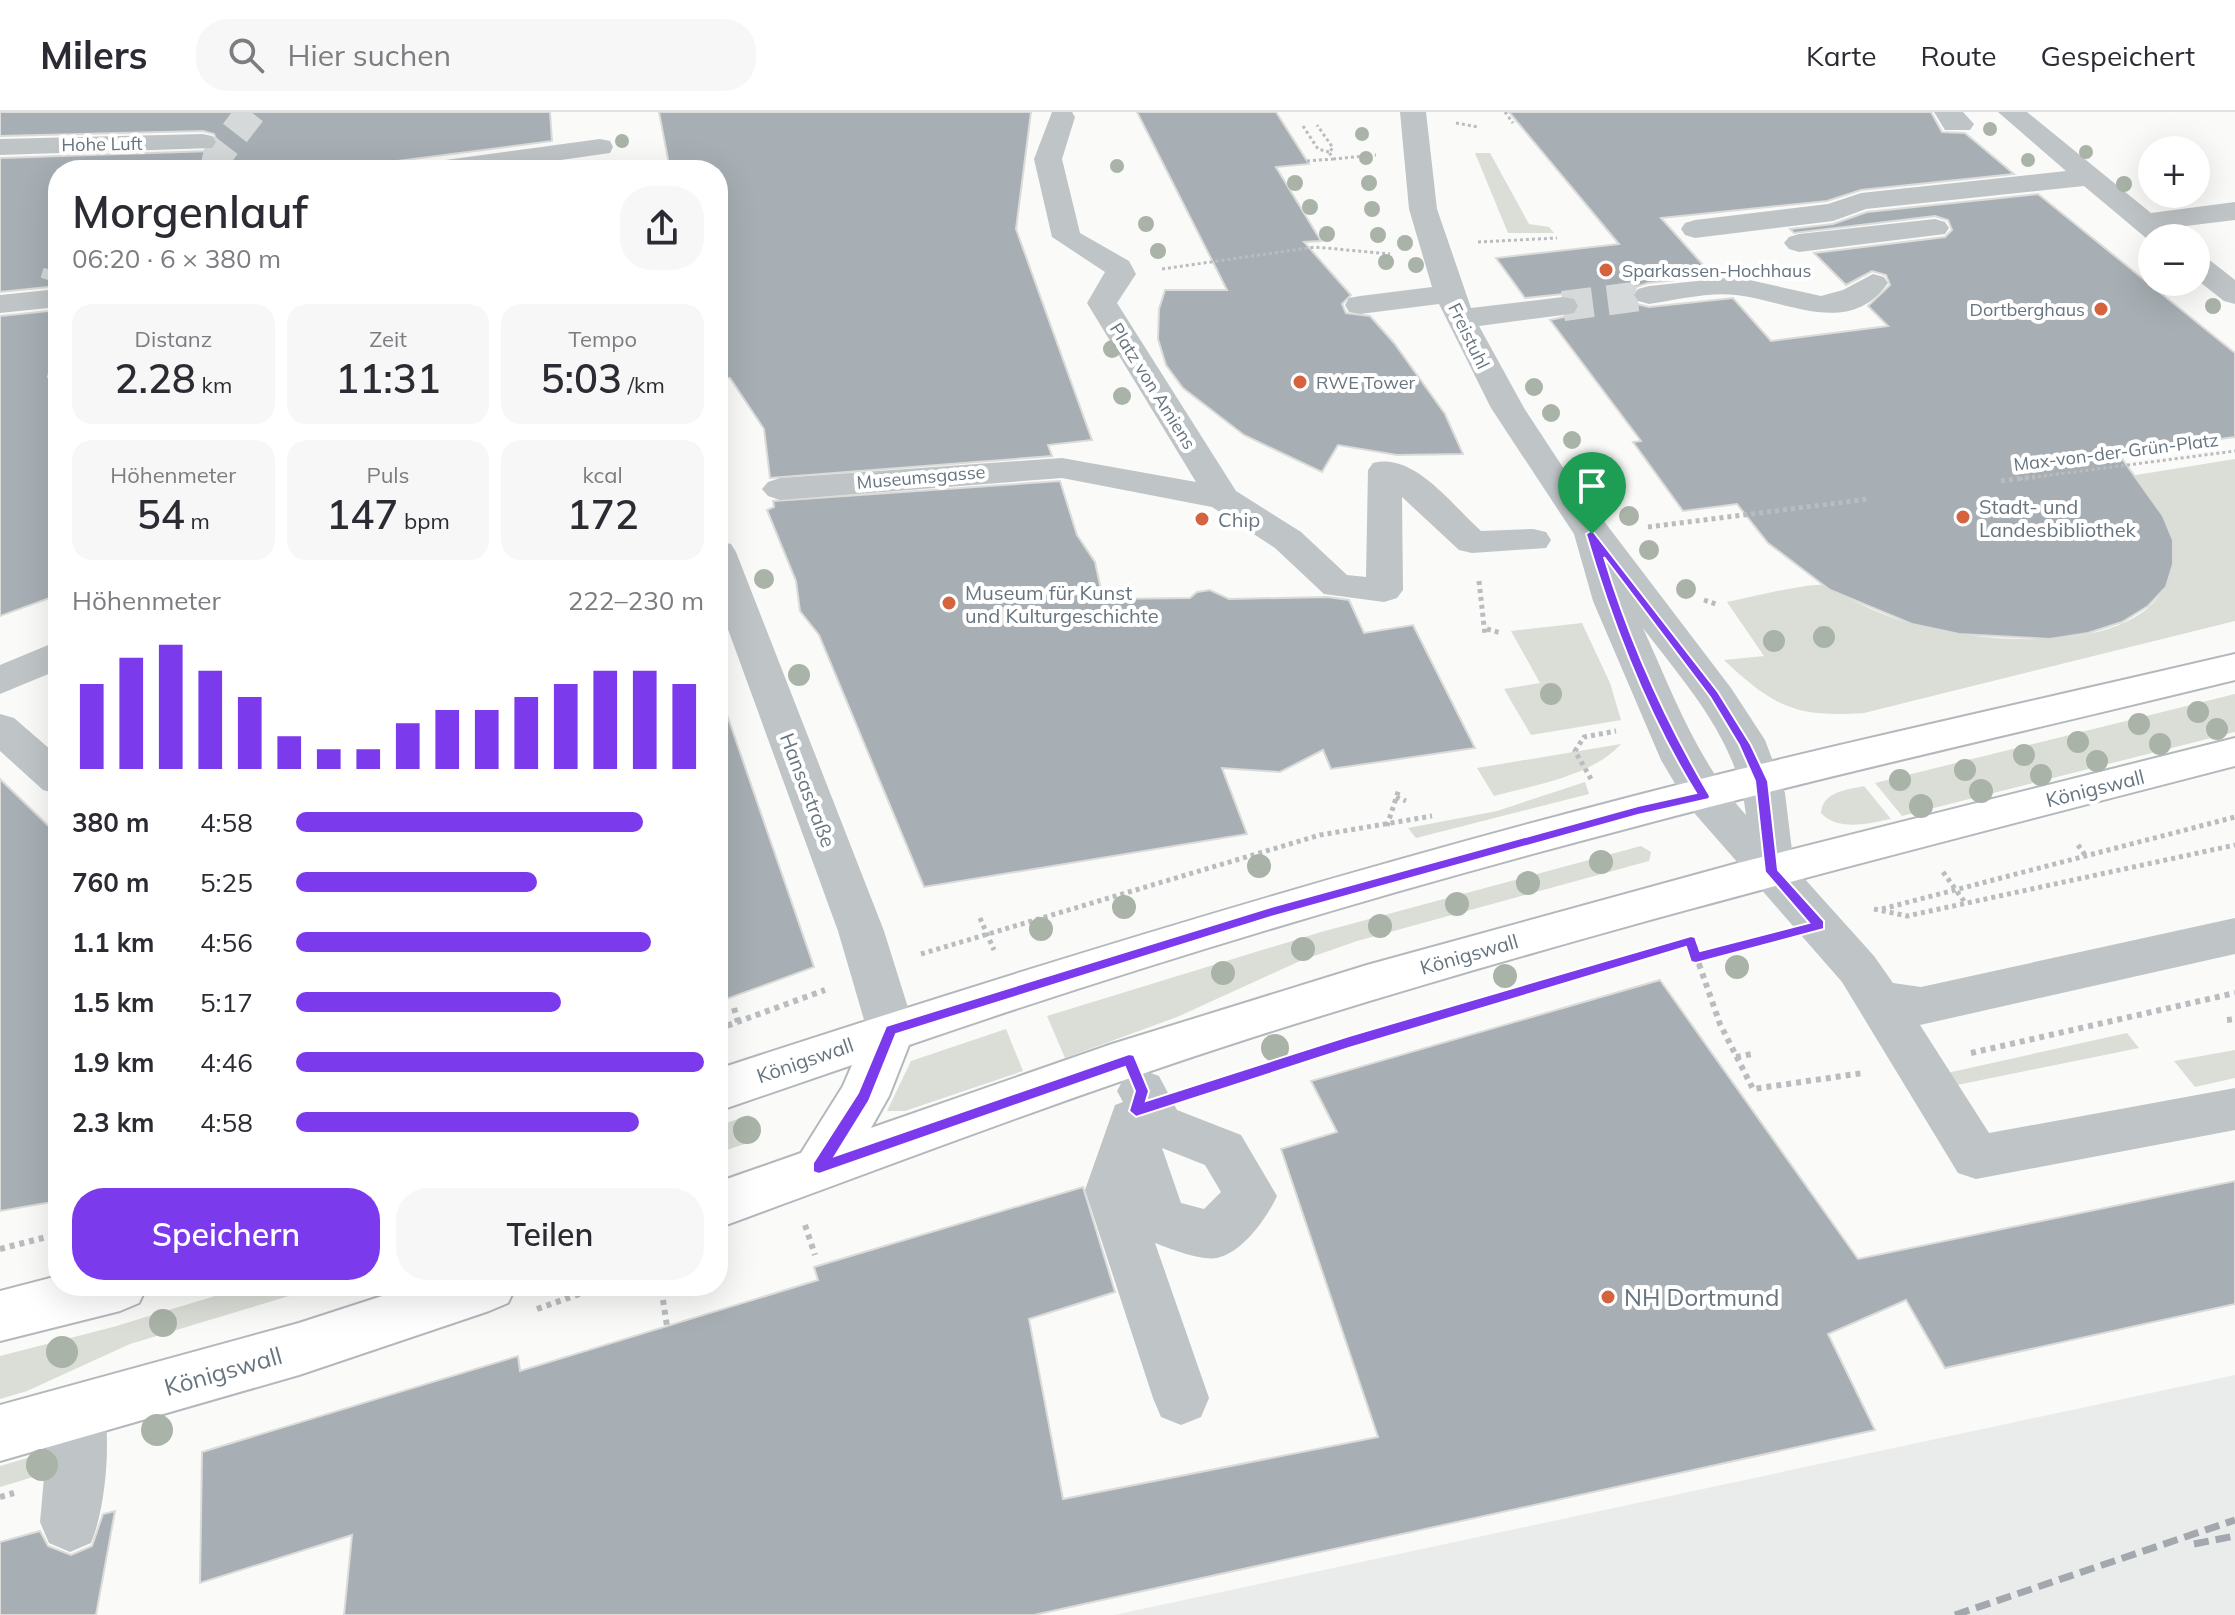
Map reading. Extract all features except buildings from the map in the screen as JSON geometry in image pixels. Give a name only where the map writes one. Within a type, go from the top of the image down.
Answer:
[{"type":"main road","name":"Königswall","points":[[728,1087],[891,1030],[1271,912],[1638,810],[2235,667]]},
{"type":"main road","name":"Königswall","points":[[728,1201],[819,1168],[1134,1093],[1512,941],[2235,752]]},
{"type":"main road","points":[[819,1168],[864,1096],[891,1030]]},
{"type":"main road","points":[[0,1316],[80,1296]]},
{"type":"main road","name":"Königswall","points":[[0,1433],[299,1349],[459,1296]]},
{"type":"street","name":"Freistuhl","points":[[1413,112],[1418,184],[1455,307],[1489,377],[1529,444],[1592,534],[1714,695],[1762,781],[1772,872]]},
{"type":"street","points":[[2011,112],[2147,224]]},
{"type":"street","points":[[1062,117],[1048,159],[1067,237],[1118,267],[1121,274]]},
{"type":"street","name":"Hohe Luft","points":[[0,147],[203,142]]},
{"type":"street","points":[[501,160],[600,146]]},
{"type":"street","points":[[1898,232],[1898,209],[2095,181]]},
{"type":"street","points":[[1695,229],[1833,212],[1861,201],[2028,189]]},
{"type":"street","points":[[2180,224],[2235,211]]},
{"type":"street","points":[[1767,246],[1935,228]]},
{"type":"street","name":"Platz von Amiens","points":[[1121,274],[1102,303],[1223,498]]},
{"type":"street","points":[[2210,275],[2235,295]]},
{"type":"street","points":[[1649,295],[1736,286],[1815,305],[1836,305],[1851,301],[1873,283]]},
{"type":"street","points":[[0,304],[48,294]]},
{"type":"street","points":[[1360,305],[1563,306]]},
{"type":"street","name":"Platz von Amiens","points":[[1062,468],[1223,498],[1288,540],[1337,586],[1384,590],[1385,470],[1394,471],[1472,542]]},
{"type":"street","name":"Museumsgasse","points":[[780,489],[1062,468]]},
{"type":"street","name":"Freistuhl","points":[[1592,534],[1612,601],[1682,760],[1704,796],[1772,872]]},
{"type":"street","points":[[1472,542],[1533,540]]},
{"type":"street","name":"Hansastraße","points":[[728,579],[875,971],[891,1030]]},
{"type":"street","points":[[3,675],[48,658]]},
{"type":"street","points":[[0,728],[48,770]]},
{"type":"street","points":[[1772,872],[1820,925],[1879,1000],[1976,1157],[2235,1109]]},
{"type":"street","points":[[1879,1000],[1921,1006],[2235,936]]},
{"type":"street","points":[[1134,1093],[1111,1190],[1181,1398]]},
{"type":"street","points":[[70,1522],[79,1411]]},
{"type":"path","points":[[1505,112],[1513,123]]},
{"type":"path","points":[[1317,125],[1333,148],[1329,152]]},
{"type":"path","points":[[1303,126],[1318,149],[1329,152],[1333,159]]},
{"type":"path","points":[[1467,127],[1478,127]]},
{"type":"path","points":[[1307,161],[1381,154]]},
{"type":"path","points":[[1521,240],[1557,238]]},
{"type":"path","points":[[1121,274],[1315,247],[1400,254]]},
{"type":"path","name":"Max-von-der-Grün-Platz","points":[[2001,481],[2235,451]]},
{"type":"path","points":[[1648,527],[1869,499]]},
{"type":"path","points":[[1472,542],[1486,632],[1501,633]]},
{"type":"path","points":[[1704,600],[1719,605]]},
{"type":"path","points":[[1587,770],[1575,751],[1584,737],[1606,733]]},
{"type":"path","points":[[1580,778],[1599,773]]},
{"type":"path","points":[[1384,835],[1399,789]]},
{"type":"path","points":[[1396,797],[1406,801]]},
{"type":"path","points":[[728,1026],[986,933],[1279,846],[1434,815]]},
{"type":"path","points":[[1696,958],[2235,817]]},
{"type":"path","points":[[2078,845],[2085,855]]},
{"type":"path","points":[[1864,907],[1907,916],[2235,845]]},
{"type":"path","points":[[980,918],[986,933]]},
{"type":"path","points":[[1685,931],[1702,970]]},
{"type":"path","points":[[1676,945],[1705,936]]},
{"type":"path","points":[[734,1008],[742,1033]]},
{"type":"path","points":[[2227,1020],[2235,1019]]},
{"type":"path","points":[[1736,1057],[1752,1054]]},
{"type":"path","points":[[792,1234],[821,1223]]},
{"type":"path","points":[[0,1249],[48,1237]]},
{"type":"path","points":[[663,1300],[667,1326]]},
{"type":"shaded area","points":[[1475,153],[1490,153],[1529,224],[1549,227],[1554,233],[1508,233]]},
{"type":"shaded area","points":[[2235,459],[2235,621],[1864,713],[1820,713],[1786,706],[1757,688],[1724,660],[1764,656],[1727,602],[1816,585],[1823,585],[1904,622],[1975,636],[2054,638],[2092,633],[2126,622],[2153,604],[2169,577],[2173,548],[2158,509],[2130,476]]},
{"type":"shaded area","points":[[1582,623],[1610,683],[1621,720],[1531,735],[1504,689],[1540,683],[1511,631]]},
{"type":"shaded area","points":[[2235,694],[2235,732],[1902,816],[1875,783]]},
{"type":"shaded area","points":[[1621,744],[1609,755],[1579,772],[1494,796],[1477,768]]},
{"type":"shaded area","points":[[1585,782],[1589,794],[1416,838],[1408,828],[1497,811]]},
{"type":"shaded area","points":[[1864,786],[1891,819],[1845,824],[1836,823],[1821,813],[1831,796]]},
{"type":"shaded area","points":[[1641,846],[1651,852],[1649,861],[1357,941],[1300,961],[1177,1017],[1065,1058],[1047,1016],[1321,932]]},
{"type":"shaded area","points":[[1006,1029],[1023,1071],[905,1111],[887,1111],[911,1061]]},
{"type":"shaded area","points":[[2127,1033],[2139,1048],[1957,1085],[1947,1073]]},
{"type":"shaded area","points":[[2235,1050],[2235,1078],[2195,1087],[2174,1061]]},
{"type":"shaded area","points":[[749,1115],[756,1140],[728,1150],[728,1122]]},
{"type":"shaded area","points":[[215,1296],[289,1296],[130,1344],[27,1391],[0,1399],[0,1356],[113,1327]]},
{"type":"shaded area","points":[[2235,1375],[2235,1615],[1114,1615]]},
{"type":"shaded area","points":[[64,1447],[63,1468],[0,1487],[0,1466]]},
{"type":"tunnel","points":[[217,160],[251,112]]},
{"type":"tunnel","points":[[1563,306],[1649,295]]},
{"type":"railway","points":[[1955,1615],[2235,1520]]},
{"type":"railway","points":[[2194,1544],[2235,1536]]},
{"type":"place","name":"Sparkassen-Hochhaus","points":[[1606,270]]},
{"type":"place","name":"Dortberghaus","points":[[2101,309]]},
{"type":"place","name":"RWE Tower","points":[[1300,382]]},
{"type":"place","name":"Stadt- und Landesbibliothek","points":[[1963,517]]},
{"type":"place","name":"Chip","points":[[1202,519]]},
{"type":"place","name":"Museum für Kunst und Kulturgeschichte","points":[[949,603]]},
{"type":"place","name":"NH Dortmund","points":[[1608,1297]]},
{"type":"route","points":[[1592,534],[1714,695],[1745,745],[1762,781],[1772,872],[1820,925],[1696,958],[1691,941],[1349,1042],[1136,1111],[1142,1091],[1129,1060],[819,1168],[864,1096],[891,1030],[1271,912],[1638,810],[1704,796],[1682,760],[1612,601],[1592,534]]}]
